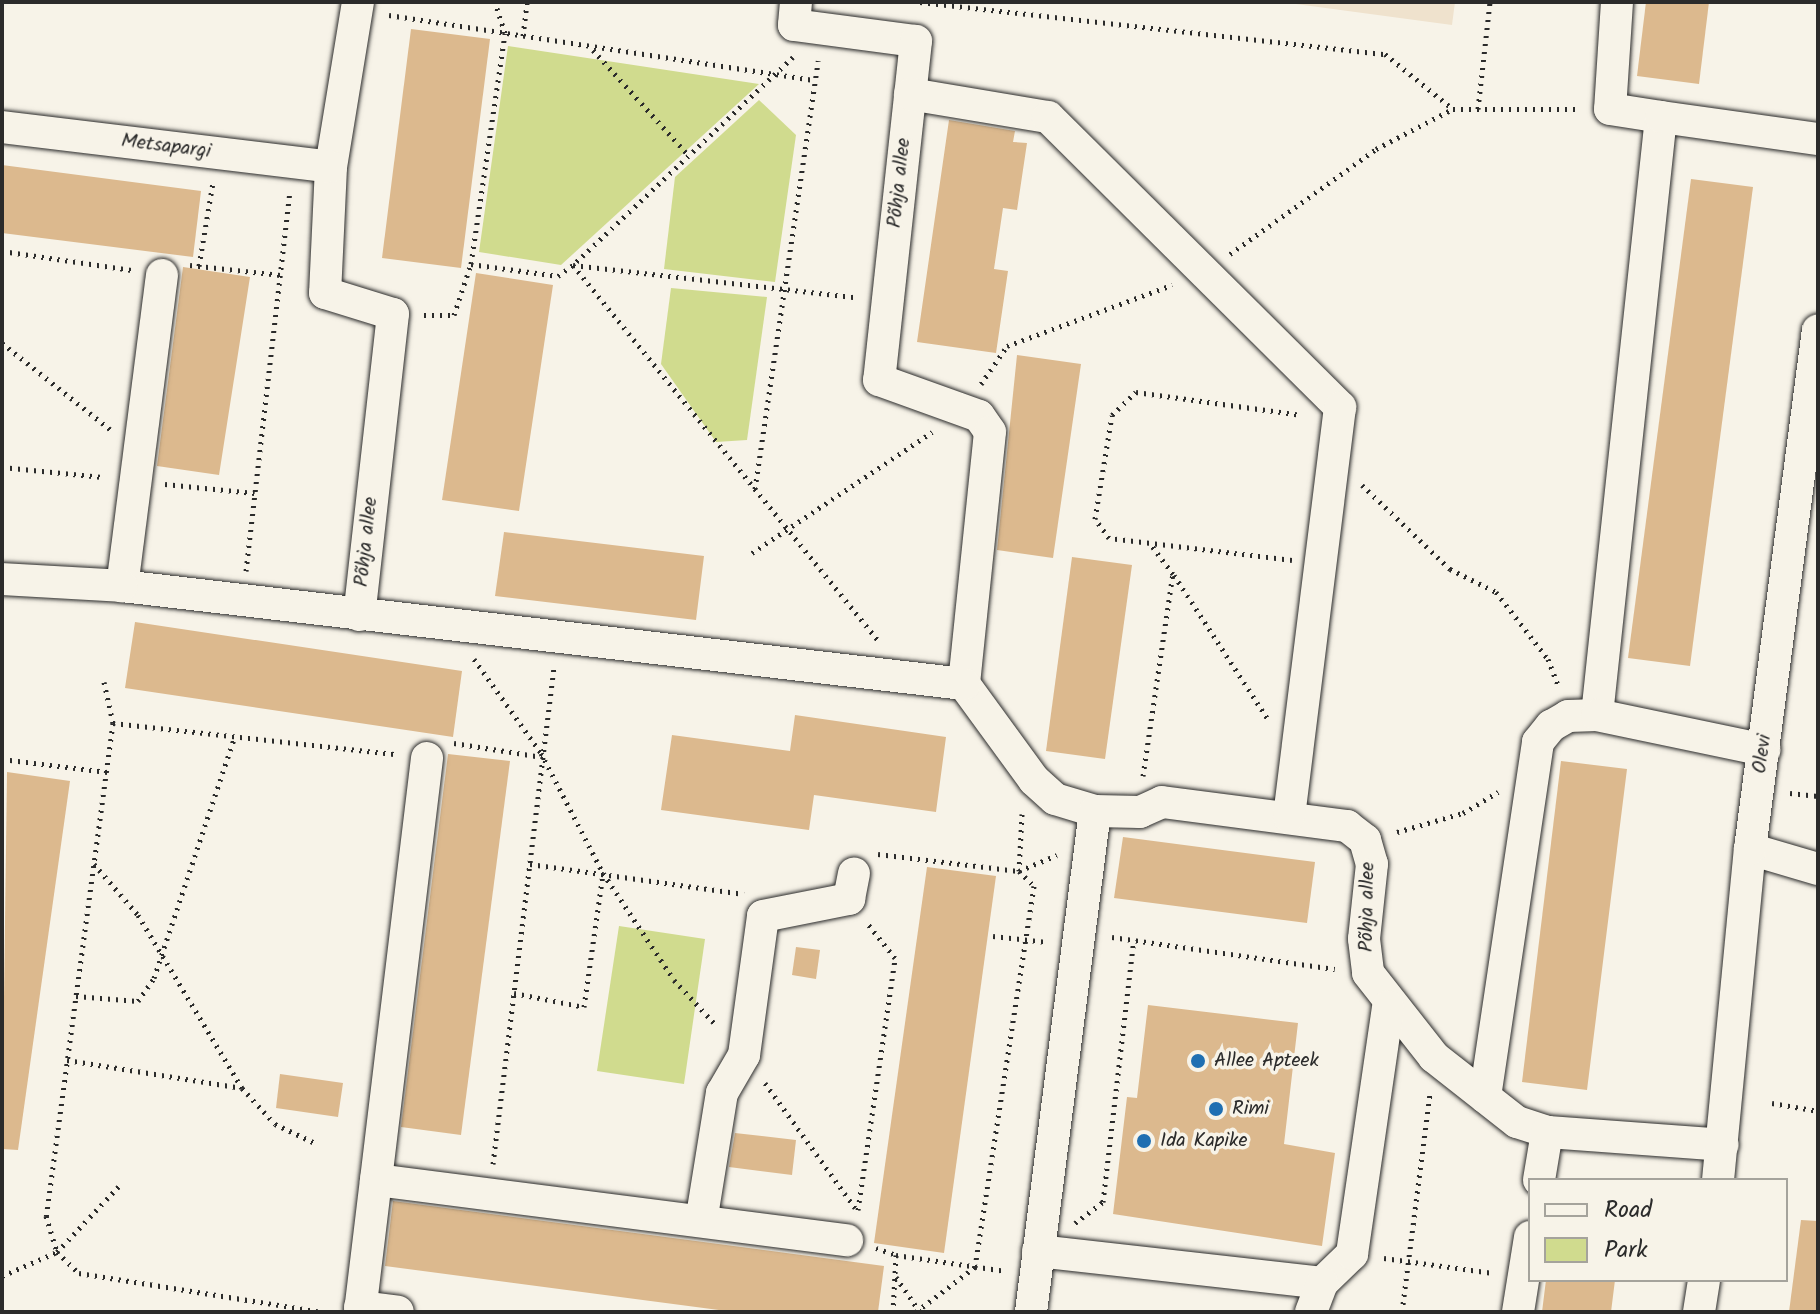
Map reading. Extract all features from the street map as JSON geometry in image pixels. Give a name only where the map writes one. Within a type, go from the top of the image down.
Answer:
[{"type":"street","name":"Põhja allee","points":[[796,2],[794,25],[916,41],[879,380],[979,416],[990,432],[964,684],[1023,765],[1055,799],[1095,811],[1140,812],[1162,802],[1332,821],[1365,840],[1372,864],[1368,973],[1388,1007],[1434,1057],[1517,1122],[1547,1132],[1723,1145]]},
{"type":"street","points":[[1617,2],[1610,109],[1818,139]]},
{"type":"street","points":[[356,6],[331,167],[325,293],[393,314]]},
{"type":"street","points":[[910,94],[1048,117],[1340,407],[1289,817]]},
{"type":"street","points":[[1583,715],[1661,117]]},
{"type":"street","name":"Metsapargi","points":[[2,127],[331,167]]},
{"type":"street","points":[[122,586],[162,275]]},
{"type":"street","name":"Põhja allee","points":[[393,314],[359,615],[964,684]]},
{"type":"street","name":"Olevi","points":[[1718,1178],[1750,849],[1818,330]]},
{"type":"street","points":[[2,579],[122,586],[359,615]]},
{"type":"street","points":[[1485,1097],[1538,742],[1583,715],[1764,750]]},
{"type":"street","points":[[398,1312],[360,1309],[427,758]]},
{"type":"street","points":[[1031,1312],[1095,811]]},
{"type":"street","points":[[1750,849],[1818,869]]},
{"type":"street","points":[[702,1216],[722,1093],[744,1055],[763,916],[851,886]]},
{"type":"street","points":[[1037,1263],[1316,1297],[1352,1254],[1388,1007]]},
{"type":"street","points":[[1539,1178],[1547,1132]]},
{"type":"street","points":[[376,1180],[702,1216],[852,1226]]},
{"type":"street","points":[[1518,1312],[1528,1248]]},
{"type":"street","points":[[1699,1312],[1704,1282]]},
{"type":"path","points":[[393,314],[454,315],[471,264],[505,33],[495,2]]},
{"type":"path","points":[[523,36],[527,2]]},
{"type":"path","points":[[920,2],[1385,54],[1453,109]]},
{"type":"path","points":[[1478,109],[1490,2]]},
{"type":"path","points":[[356,6],[592,49],[815,80]]},
{"type":"path","points":[[471,264],[558,276],[823,28]]},
{"type":"path","points":[[755,489],[823,28]]},
{"type":"path","points":[[592,49],[689,156]]},
{"type":"path","points":[[752,553],[963,411],[1007,346],[1205,273],[1376,149],[1453,109],[1610,109]]},
{"type":"path","points":[[199,266],[217,154]]},
{"type":"path","points":[[243,601],[293,163]]},
{"type":"path","points":[[573,265],[888,301]]},
{"type":"path","points":[[573,265],[908,678]]},
{"type":"path","points":[[2,343],[115,433],[137,467]]},
{"type":"path","points":[[1322,564],[1109,538],[1095,519],[1112,415],[1136,392],[1338,420]]},
{"type":"path","points":[[1335,452],[1380,508],[1450,569],[1496,592],[1548,659],[1583,715]]},
{"type":"path","points":[[1150,543],[1296,763]]},
{"type":"path","points":[[1140,812],[1173,574]]},
{"type":"path","points":[[450,626],[543,757],[603,873],[674,980],[744,1055],[852,1226],[896,1255],[975,1267],[1037,1263],[1103,1202],[1134,940]]},
{"type":"path","points":[[489,1192],[558,638]]},
{"type":"path","points":[[104,682],[113,723],[46,1216],[57,1252],[79,1273],[322,1312]]},
{"type":"path","points":[[113,723],[427,758],[453,742],[543,757]]},
{"type":"path","points":[[76,996],[138,1001],[154,978],[158,949],[235,736]]},
{"type":"path","points":[[2,759],[107,772]]},
{"type":"path","points":[[1019,871],[1023,765]]},
{"type":"path","points":[[1365,840],[1463,813],[1533,771]]},
{"type":"path","points":[[1790,793],[1818,796]]},
{"type":"path","points":[[852,1226],[895,958],[851,886],[860,852],[1019,871],[1034,886],[975,1267],[919,1311],[895,1277]]},
{"type":"path","points":[[94,864],[158,949],[242,1088],[275,1124],[315,1143]]},
{"type":"path","points":[[530,864],[741,890],[763,916]]},
{"type":"path","points":[[514,993],[584,1007],[603,873]]},
{"type":"path","points":[[993,936],[1026,940],[1134,940],[1368,973]]},
{"type":"path","points":[[1402,1312],[1434,1057]]},
{"type":"path","points":[[67,1060],[242,1088]]},
{"type":"path","points":[[1772,1103],[1818,1111]]},
{"type":"path","points":[[2,1276],[57,1252],[120,1185]]},
{"type":"path","points":[[1352,1254],[1523,1277]]},
{"type":"path","points":[[893,1312],[896,1255]]},
{"type":"shaded area","points":[[1281,2],[1455,2],[1452,25]]},
{"type":"green space","points":[[508,46],[759,84],[561,265],[479,252]]},
{"type":"green space","points":[[759,100],[796,135],[775,282],[664,269],[675,177]]},
{"type":"green space","points":[[671,288],[767,297],[747,440],[716,442],[661,364]]},
{"type":"green space","points":[[619,926],[705,939],[684,1084],[597,1071]]},
{"type":"building","points":[[1646,2],[1709,2],[1699,84],[1637,76]]},
{"type":"building","points":[[411,29],[490,39],[461,268],[382,258]]},
{"type":"building","points":[[949,120],[1015,131],[1013,142],[1027,143],[1017,210],[1003,208],[994,269],[1008,271],[996,353],[917,342]]},
{"type":"building","points":[[2,165],[201,191],[193,257],[2,233]]},
{"type":"building","points":[[1691,179],[1753,187],[1690,666],[1628,658]]},
{"type":"building","points":[[183,267],[250,277],[219,475],[157,466]]},
{"type":"building","points":[[476,273],[553,285],[519,511],[442,500]]},
{"type":"building","points":[[1017,355],[1081,364],[1053,558],[997,550]]},
{"type":"building","points":[[504,532],[704,556],[696,620],[495,596]]},
{"type":"building","points":[[1072,557],[1132,565],[1105,759],[1046,751]]},
{"type":"building","points":[[135,622],[462,671],[453,737],[125,688]]},
{"type":"building","points":[[795,715],[946,737],[936,812],[814,795],[809,830],[661,810],[672,735],[790,751]]},
{"type":"building","points":[[448,754],[510,761],[461,1135],[401,1127]]},
{"type":"building","points":[[1561,761],[1627,769],[1587,1090],[1522,1082]]},
{"type":"building","points":[[7,772],[70,781],[18,1150],[2,1149]]},
{"type":"building","points":[[1123,837],[1315,862],[1307,923],[1114,898]]},
{"type":"building","points":[[927,867],[996,876],[944,1253],[874,1243]]},
{"type":"building","points":[[796,947],[820,950],[816,979],[792,975]]},
{"type":"building","points":[[1148,1005],[1298,1023],[1284,1144],[1335,1153],[1322,1246],[1113,1214],[1127,1097],[1137,1098]]},
{"type":"building","points":[[280,1074],[343,1083],[338,1117],[276,1108]]},
{"type":"building","points":[[735,1133],[796,1140],[792,1175],[729,1167]]},
{"type":"building","points":[[393,1201],[884,1266],[878,1312],[734,1312],[385,1266]]},
{"type":"building","points":[[1801,1220],[1818,1221],[1818,1312],[1789,1312]]},
{"type":"building","points":[[1546,1282],[1615,1282],[1611,1312],[1542,1312]]},
{"type":"place","name":"Allee Apteek","points":[[1198,1061]]},
{"type":"place","name":"Rimi","points":[[1216,1109]]},
{"type":"place","name":"Ida Kapike","points":[[1144,1141]]}]
